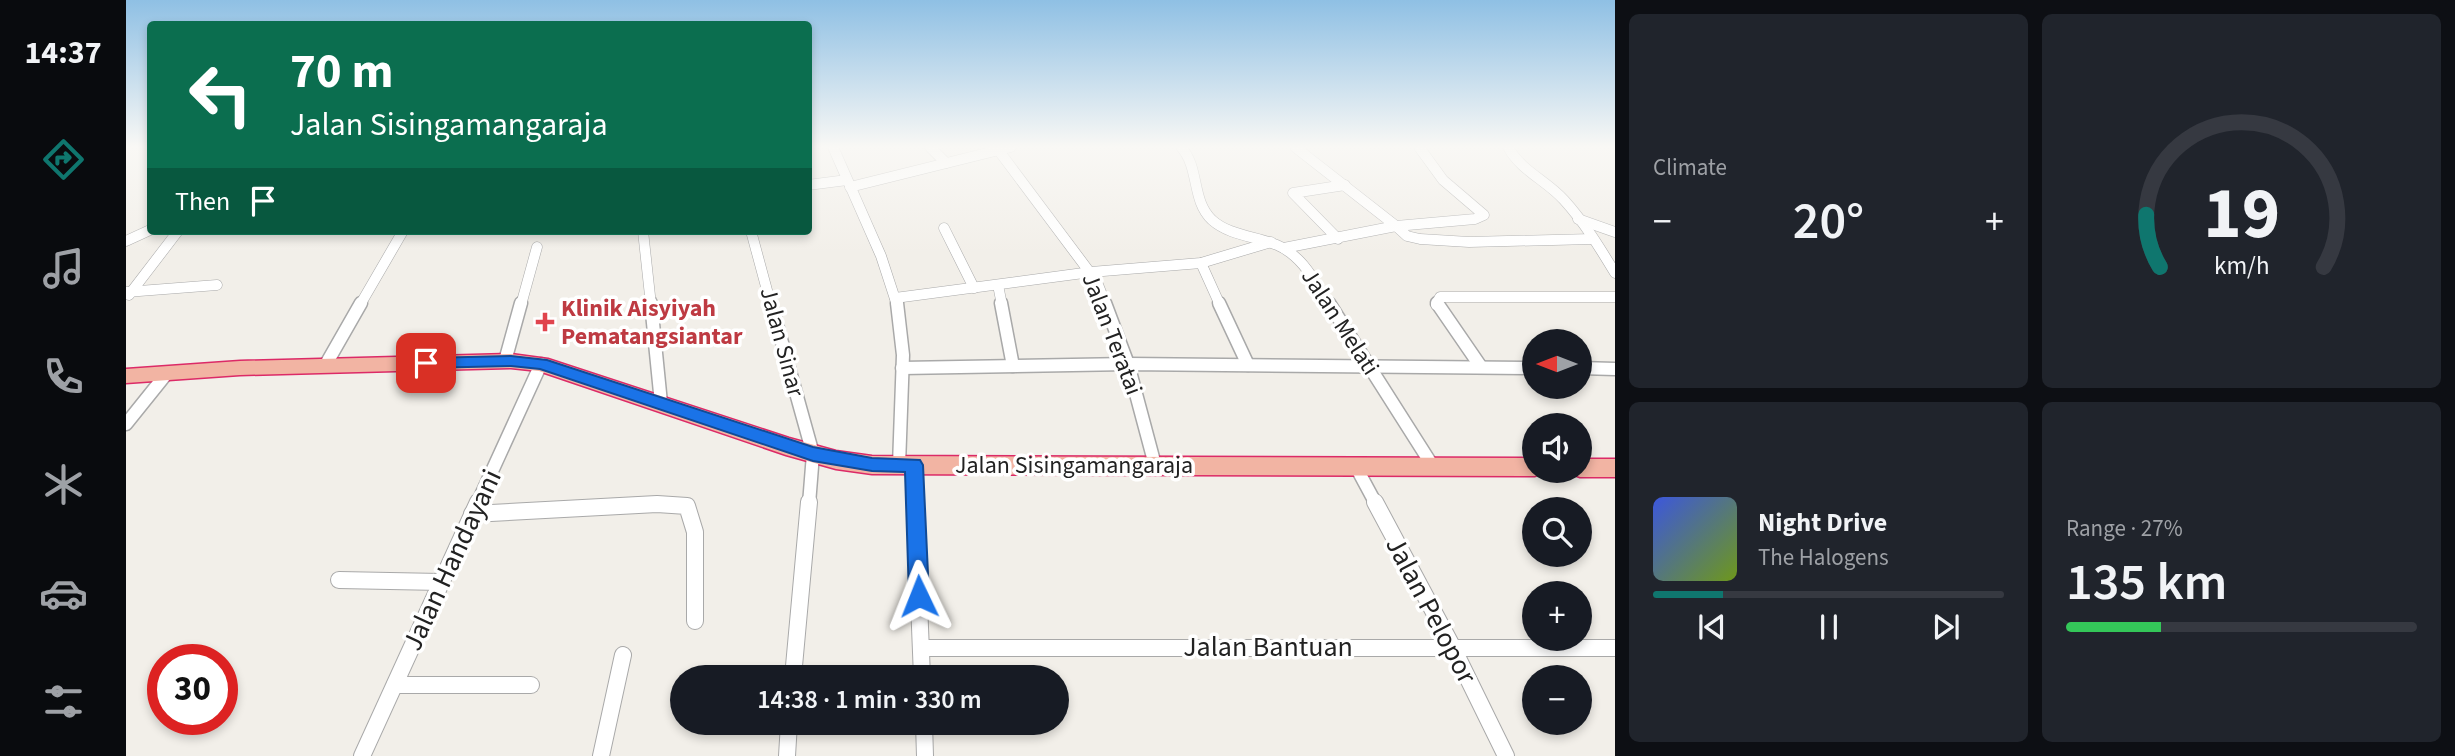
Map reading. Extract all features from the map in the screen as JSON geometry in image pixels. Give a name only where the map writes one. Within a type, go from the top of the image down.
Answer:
[{"type":"highway","name":"Jalan Sisingamangaraja","points":[[126,376],[325,366],[505,361],[541,364],[813,454],[872,465],[1522,467]]},
{"type":"highway","points":[[1592,468],[1615,468]]},
{"type":"street","points":[[812,185],[856,182]]},
{"type":"street","name":"Jalan Teratai","points":[[1022,182],[1091,272],[1128,364],[1155,465]]},
{"type":"street","name":"Jalan Melati","points":[[1196,182],[1199,203],[1209,217],[1232,231],[1284,248],[1304,264],[1432,465]]},
{"type":"street","points":[[1341,182],[1407,236],[1420,239],[1469,242],[1592,239]]},
{"type":"street","points":[[1284,248],[1396,226],[1475,219],[1483,215],[1446,182]]},
{"type":"street","points":[[1544,182],[1563,198],[1615,273]]},
{"type":"street","points":[[848,184],[895,298],[900,324],[906,465],[922,665]]},
{"type":"street","points":[[1338,239],[1293,193],[1345,185]]},
{"type":"street","points":[[1577,219],[1615,232]]},
{"type":"street","points":[[944,228],[974,288]]},
{"type":"street","points":[[127,237],[147,231]]},
{"type":"street","points":[[128,294],[175,235]]},
{"type":"street","points":[[325,366],[401,235]]},
{"type":"street","points":[[643,235],[661,403]]},
{"type":"street","name":"Jalan Sinar","points":[[752,235],[813,454]]},
{"type":"street","points":[[895,298],[1091,272],[1201,263],[1271,242]]},
{"type":"street","points":[[505,361],[537,247]]},
{"type":"street","points":[[1201,263],[1248,365]]},
{"type":"street","points":[[128,294],[217,285]]},
{"type":"street","points":[[998,285],[1013,366]]},
{"type":"street","points":[[1481,367],[1436,305],[1440,297],[1615,297]]},
{"type":"street","name":"Jalan Handayani","points":[[362,756],[541,364]]},
{"type":"street","points":[[902,368],[1128,364],[1522,368]]},
{"type":"street","points":[[1592,368],[1615,369]]},
{"type":"street","points":[[126,424],[166,373]]},
{"type":"street","points":[[794,665],[813,454]]},
{"type":"street","name":"Jalan Pelopor","points":[[1355,465],[1506,756]]},
{"type":"street","points":[[472,514],[657,504],[687,506],[695,532],[695,621]]},
{"type":"street","points":[[339,580],[441,582]]},
{"type":"street","name":"Jalan Bantuan","points":[[921,648],[1615,648]]},
{"type":"street","points":[[601,756],[623,655]]},
{"type":"street","points":[[395,685],[531,685]]},
{"type":"street","points":[[786,756],[788,735]]},
{"type":"street","points":[[924,735],[925,756]]},
{"type":"place","name":"Klinik Aisyiyah Pematangsiantar","points":[[545,322]]},
{"type":"route","points":[[426,363],[511,361],[541,364],[813,454],[872,465],[914,465],[919,596]]}]
